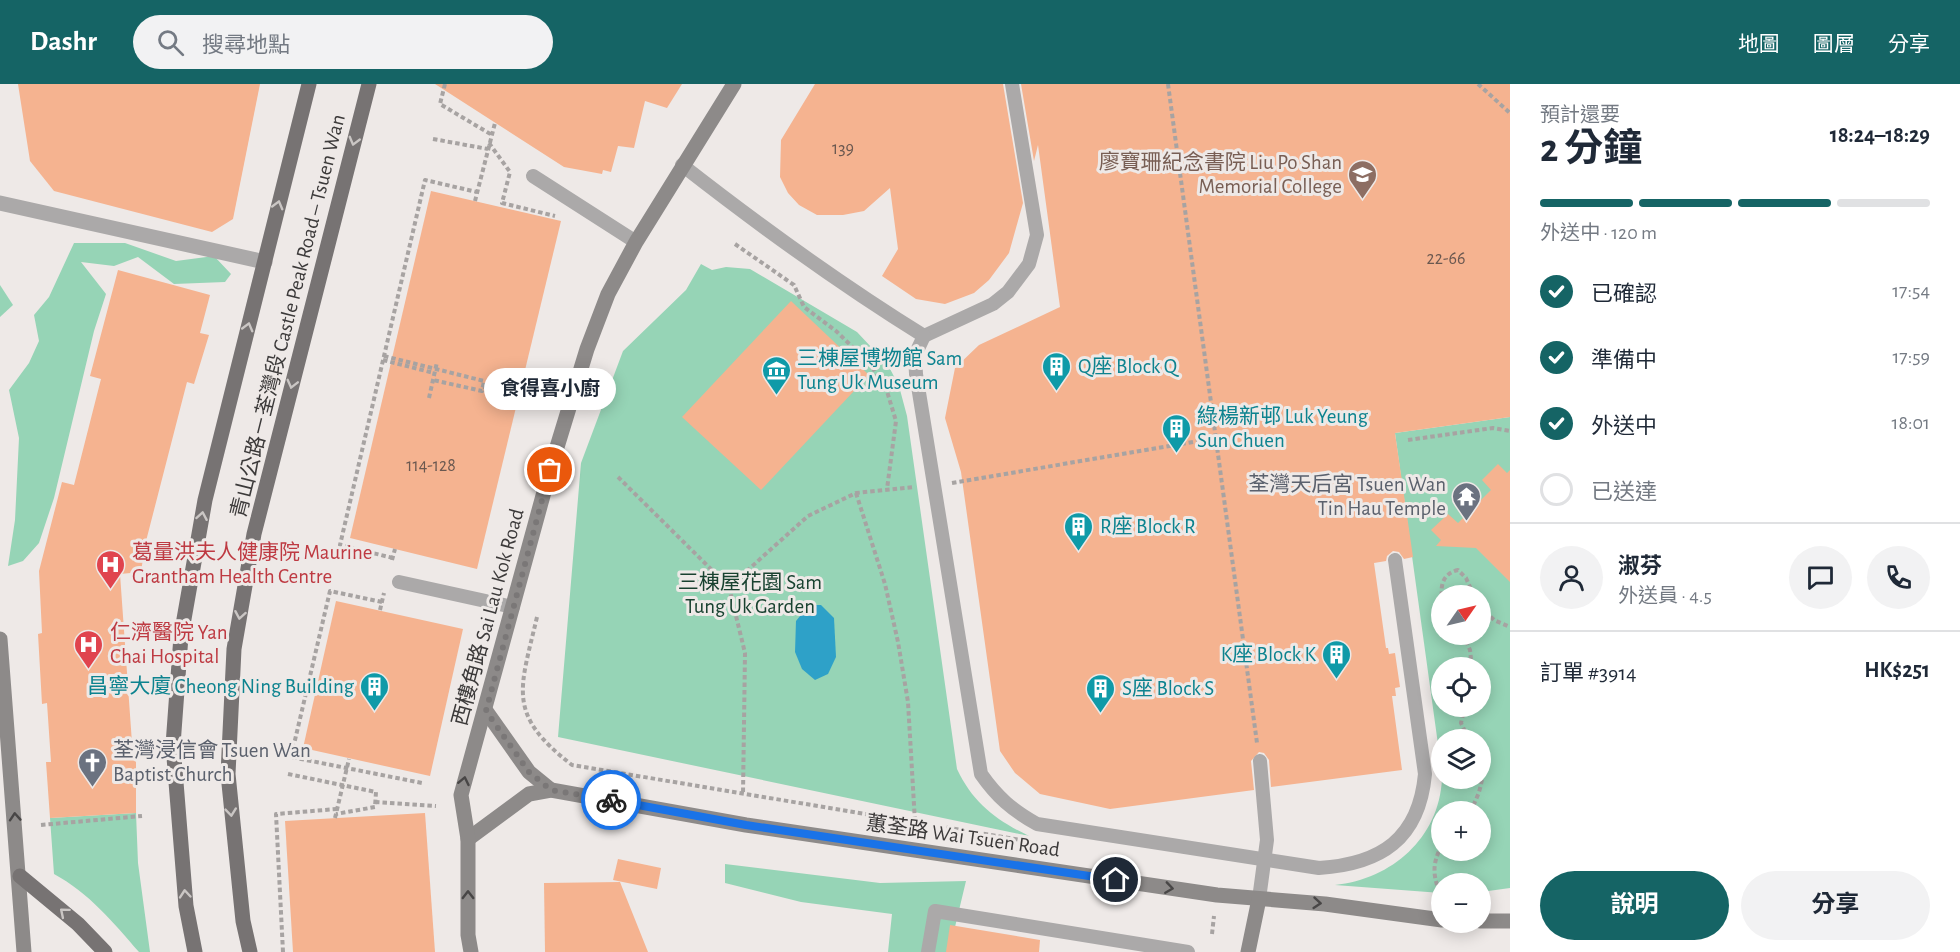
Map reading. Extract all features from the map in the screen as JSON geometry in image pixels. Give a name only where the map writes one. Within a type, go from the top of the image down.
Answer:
[{"type":"main road","name":"青山公路－荃灣段 Castle Peak Road – Tsuen Wan","points":[[195,952],[186,906],[173,745],[181,636],[205,500],[309,84]]},
{"type":"main road","name":"青山公路－荃灣段 Castle Peak Road – Tsuen Wan","points":[[250,952],[243,921],[228,774],[234,648],[254,534],[369,84]]},
{"type":"main road","points":[[20,876],[78,924],[105,952]]},
{"type":"street","name":"西樓角路 Sai Lau Kok Road","points":[[471,952],[468,839],[461,795],[587,349],[608,294],[636,242],[734,84]]},
{"type":"street","points":[[0,203],[265,262]]},
{"type":"street","points":[[0,639],[20,876],[24,952]]},
{"type":"street","name":"蕙荃路 Wai Tsuen Road","points":[[486,711],[529,772],[551,790]]},
{"type":"street","name":"蕙荃路 Wai Tsuen Road","points":[[468,839],[529,794],[551,790],[746,825],[1217,895],[1325,904],[1431,918]]},
{"type":"street","points":[[1248,952],[1259,899]]},
{"type":"street","points":[[1491,921],[1510,921]]},
{"type":"lane","points":[[1012,84],[1037,235],[1029,264],[1008,292],[993,304],[924,336],[915,355],[916,374],[981,774],[996,795],[1012,811],[1037,824],[1319,868],[1342,866],[1383,852],[1408,830],[1423,797],[1425,774],[1395,560]]},
{"type":"lane","points":[[682,165],[834,278],[924,336]]},
{"type":"lane","points":[[533,176],[636,242]]},
{"type":"lane","points":[[399,582],[513,607]]},
{"type":"lane","points":[[1259,899],[1266,862],[1267,820],[1260,761]]},
{"type":"lane","points":[[928,952],[935,911],[1188,952]]},
{"type":"path","points":[[445,84],[440,104],[492,135]]},
{"type":"path","points":[[1168,84],[1260,761]]},
{"type":"path","points":[[1478,84],[1510,114]]},
{"type":"path","points":[[475,201],[495,123]]},
{"type":"path","points":[[433,139],[488,149]]},
{"type":"path","points":[[489,143],[510,172],[502,203],[547,214]]},
{"type":"path","points":[[393,558],[340,545],[425,180],[477,192]]},
{"type":"path","points":[[729,586],[808,516],[856,493],[887,489],[896,421],[886,388],[870,364],[836,331],[804,307],[794,285],[735,244]]},
{"type":"path","points":[[384,358],[434,373]]},
{"type":"path","points":[[384,358],[484,381],[482,391],[433,380]]},
{"type":"path","points":[[429,398],[437,362]]},
{"type":"path","points":[[483,387],[534,397]]},
{"type":"path","points":[[1408,440],[1493,428],[1510,431]]},
{"type":"path","points":[[958,483],[1215,438]]},
{"type":"path","points":[[618,477],[729,586],[745,653],[743,794]]},
{"type":"path","points":[[856,493],[885,584],[898,642],[908,702],[915,822]]},
{"type":"path","points":[[1442,585],[1445,578],[1458,570],[1469,585]]},
{"type":"path","points":[[382,602],[330,591],[291,757],[422,783]]},
{"type":"path","points":[[537,617],[521,684],[527,718],[544,743],[572,765],[1032,841]]},
{"type":"path","points":[[1491,617],[1510,627]]},
{"type":"path","points":[[336,814],[349,759]]},
{"type":"path","points":[[283,952],[276,814],[336,814],[375,807],[376,792],[288,774]]},
{"type":"path","points":[[375,802],[436,806]]},
{"type":"path","points":[[41,825],[142,816]]},
{"type":"green space","points":[[74,243],[125,243],[176,261],[214,256],[231,274],[225,282],[174,284],[138,257],[114,266],[81,262],[106,294],[94,331],[54,498],[39,543],[23,561],[8,566],[15,520],[19,438],[9,390],[29,363],[39,341],[34,315],[49,297]]},
{"type":"green space","name":"三棟屋花園 Sam Tung Uk Garden","points":[[701,264],[712,270],[726,267],[750,269],[857,332],[888,365],[899,386],[907,416],[957,769],[978,801],[1006,824],[1029,836],[558,737],[581,463],[623,351],[686,290]]},
{"type":"green space","points":[[0,285],[13,305],[0,317]]},
{"type":"green space","points":[[1510,417],[1510,888],[1491,891],[1491,873],[1431,873],[1431,892],[1335,885],[1356,881],[1393,864],[1409,852],[1431,822],[1431,861],[1491,861],[1491,801],[1439,801],[1441,789],[1491,789],[1491,729],[1436,729],[1434,717],[1491,717],[1491,657],[1431,657],[1431,694],[1395,433]]},
{"type":"green space","points":[[136,813],[138,863],[150,952],[139,952],[89,899],[54,874],[50,818]]},
{"type":"green space","points":[[725,864],[880,883],[966,881],[949,952],[888,952],[892,914],[801,902],[725,883]]},
{"type":"water","points":[[809,605],[821,605],[834,618],[836,657],[828,674],[815,680],[802,669],[795,652],[796,621]]},
{"type":"building","points":[[18,84],[260,84],[233,219],[212,232],[54,191],[30,161]]},
{"type":"building","points":[[435,84],[682,84],[667,108],[645,101],[634,148],[618,146],[611,172],[603,170],[602,174],[564,167]]},
{"type":"building","points":[[815,84],[1003,84],[1023,203],[1009,253],[989,280],[974,293],[945,304],[916,299],[882,276],[898,249],[890,188],[864,211],[843,215],[817,215],[799,205],[788,193],[780,177],[781,140]]},
{"type":"building","name":"綠楊新邨 Luk Yeung Sun Chuen","points":[[1021,84],[1510,84],[1510,417],[1395,433],[1413,557],[1404,559],[1399,552],[1393,551],[1387,556],[1386,561],[1374,563],[1386,648],[1389,654],[1395,653],[1400,687],[1395,688],[1396,696],[1392,696],[1402,770],[1271,787],[1269,760],[1264,753],[1259,752],[1251,761],[1254,790],[1110,809],[1040,794],[1015,773],[1000,751],[961,472],[945,418],[955,368],[979,345],[1060,307],[1038,145],[1034,161]]},
{"type":"building","points":[[431,191],[561,221],[477,569],[350,538]]},
{"type":"building","points":[[118,270],[210,295],[200,333],[209,335],[194,384],[187,382],[145,545],[141,572],[120,574],[133,757],[136,757],[136,813],[50,818],[46,762],[51,762],[47,703],[42,704],[38,634],[42,633],[39,571],[62,482],[74,485],[101,379],[90,376]]},
{"type":"building","name":"三棟屋博物館 Sam Tung Uk Museum","points":[[791,301],[869,375],[761,490],[682,417]]},
{"type":"building","points":[[1498,464],[1507,473],[1510,470],[1510,582],[1476,548],[1436,546],[1441,540],[1431,530],[1448,514],[1458,523],[1491,490],[1482,480]]},
{"type":"building","points":[[336,601],[463,629],[430,776],[303,748]]},
{"type":"building","points":[[425,813],[435,952],[293,952],[285,821]]},
{"type":"building","points":[[618,859],[661,868],[657,889],[613,880]]},
{"type":"building","points":[[620,882],[648,952],[545,952],[544,883]]},
{"type":"building","points":[[950,925],[1040,940],[1039,952],[946,952]]},
{"type":"way so far","points":[[550,470],[486,711],[529,772],[551,790],[611,800]]},
{"type":"place","name":"廖寶珊紀念書院 Liu Po Shan Memorial College","points":[[1363,200]]},
{"type":"place","name":"Q座 Block Q","points":[[1057,392]]},
{"type":"place","name":"三棟屋博物館 Sam Tung Uk Museum","points":[[776,396]]},
{"type":"place","name":"綠楊新邨 Luk Yeung Sun Chuen","points":[[1176,454]]},
{"type":"place","name":"食得喜小廚","points":[[550,470]]},
{"type":"place","name":"荃灣天后宮 Tsuen Wan Tin Hau Temple","points":[[1467,522]]},
{"type":"place","name":"R座 Block R","points":[[1079,552]]},
{"type":"place","name":"葛量洪夫人健康院 Maurine Grantham Health Centre","points":[[111,590]]},
{"type":"place","name":"仁濟醫院 Yan Chai Hospital","points":[[89,670]]},
{"type":"place","name":"K座 Block K","points":[[1337,680]]},
{"type":"place","name":"昌寧大廈 Cheong Ning Building","points":[[375,712]]},
{"type":"place","name":"S座 Block S","points":[[1101,714]]},
{"type":"place","name":"荃灣浸信會 Tsuen Wan Baptist Church","points":[[92,788]]},
{"type":"route","points":[[611,800],[746,825],[1116,880]]}]
